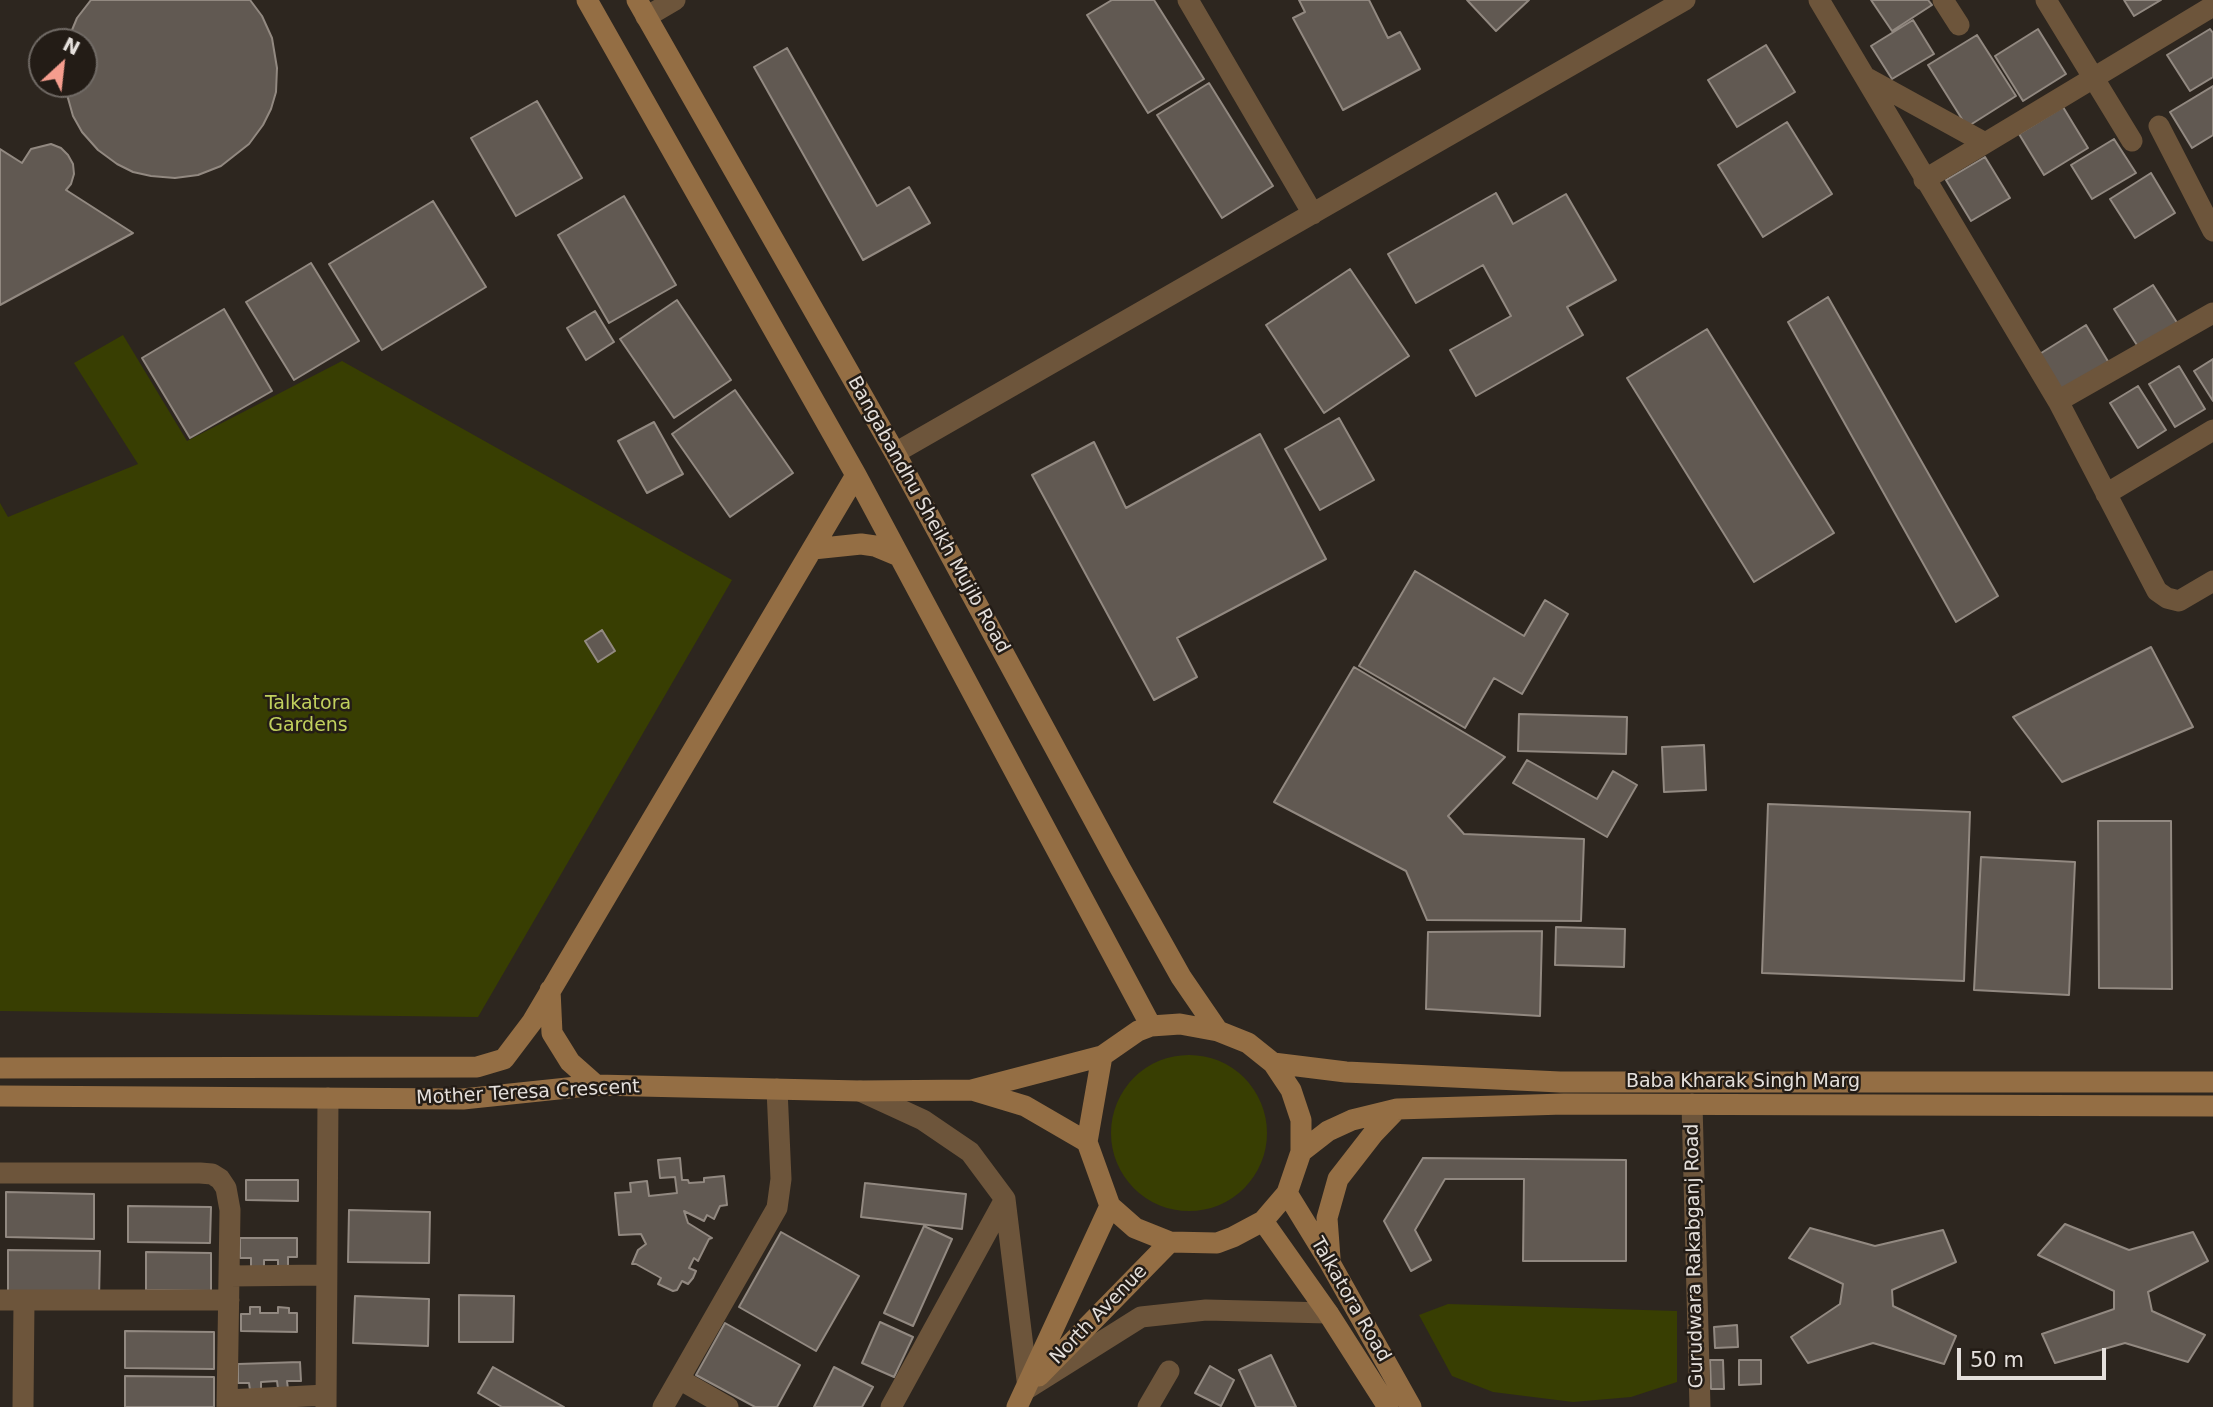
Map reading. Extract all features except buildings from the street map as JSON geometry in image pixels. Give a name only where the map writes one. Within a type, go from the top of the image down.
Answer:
[{"type":"main road","points":[[587,0],[856,475],[1151,1026]]},
{"type":"main road","name":"Bangabandhu Sheikh Mujib Road","points":[[641,8],[895,453],[1181,976],[1219,1031]]},
{"type":"main road","points":[[596,1085],[570,1062],[552,1033],[550,990],[856,475]]},
{"type":"main road","points":[[813,549],[860,544],[874,546],[900,556]]},
{"type":"main road","name":"Mother Teresa Crescent","points":[[0,1068],[477,1067],[505,1059],[532,1023],[550,990]]},
{"type":"main road","points":[[1180,1024],[1219,1031],[1248,1043],[1273,1063],[1291,1090],[1298,1110],[1301,1120],[1301,1152],[1287,1193],[1263,1221],[1217,1243],[1170,1242],[1135,1228],[1110,1206],[1087,1142],[1102,1056],[1138,1031],[1151,1026],[1180,1024]]},
{"type":"main road","name":"Mother Teresa Crescent","points":[[0,1096],[463,1099],[596,1085],[860,1091],[972,1090],[1102,1056]]},
{"type":"main road","name":"Baba Kharak Singh Marg","points":[[1273,1063],[1346,1072],[1560,1082],[2213,1082]]},
{"type":"main road","name":"Mother Teresa Crescent","points":[[972,1090],[1025,1106],[1087,1142]]},
{"type":"main road","name":"Baba Kharak Singh Marg","points":[[1301,1152],[1328,1131],[1352,1119],[1398,1109],[1564,1104],[2213,1106]]},
{"type":"main road","points":[[1330,1263],[1327,1218],[1338,1179],[1373,1134],[1398,1109]]},
{"type":"main road","name":"Talkatora Road","points":[[1287,1193],[1330,1263],[1411,1407]]},
{"type":"main road","name":"North Avenue","points":[[1017,1407],[1110,1206]]},
{"type":"main road","name":"Talkatora Road","points":[[1263,1221],[1328,1313],[1383,1404]]},
{"type":"main road","name":"North Avenue","points":[[1028,1388],[1170,1242]]},
{"type":"street","points":[[641,8],[675,0]]},
{"type":"street","points":[[1188,0],[1313,214]]},
{"type":"street","points":[[895,453],[1685,0]]},
{"type":"street","points":[[1819,0],[2058,401],[2157,591],[2167,598],[2179,601],[2213,581]]},
{"type":"street","points":[[1944,0],[1959,26]]},
{"type":"street","points":[[2046,0],[2132,141]]},
{"type":"street","points":[[1924,180],[2213,6]]},
{"type":"street","points":[[1863,76],[1985,144]]},
{"type":"street","points":[[2159,126],[2213,231]]},
{"type":"street","points":[[2058,401],[2213,313]]},
{"type":"street","points":[[2106,494],[2213,430]]},
{"type":"street","points":[[663,1407],[777,1208],[781,1179],[777,1089]]},
{"type":"street","points":[[860,1091],[923,1120],[970,1152],[1005,1199],[1028,1388],[1141,1317],[1206,1310],[1328,1313]]},
{"type":"street","points":[[0,1173],[212,1174],[220,1179],[226,1188],[230,1210],[227,1403],[326,1401],[328,1098]]},
{"type":"street","name":"Gurudwara Rakabganj Road","points":[[1692,1104],[1700,1407]]},
{"type":"street","points":[[891,1407],[1005,1199]]},
{"type":"street","points":[[229,1276],[326,1275]]},
{"type":"street","points":[[0,1300],[229,1300]]},
{"type":"street","points":[[23,1407],[24,1301]]},
{"type":"street","points":[[1148,1407],[1169,1371]]},
{"type":"street","points":[[679,1379],[728,1407]]},
{"type":"green space","name":"Talkatora Gardens","points":[[123,335],[187,441],[342,361],[732,580],[478,1017],[0,1011],[0,503],[8,517],[138,464],[74,363]]},
{"type":"green space","points":[[1189,1055],[1219,1061],[1244,1078],[1261,1103],[1267,1133],[1261,1163],[1244,1188],[1219,1205],[1189,1211],[1159,1205],[1134,1188],[1117,1163],[1111,1133],[1117,1103],[1134,1078],[1159,1061]]},
{"type":"green space","points":[[1448,1304],[1677,1311],[1677,1382],[1631,1397],[1573,1402],[1493,1392],[1452,1376],[1419,1315]]}]
